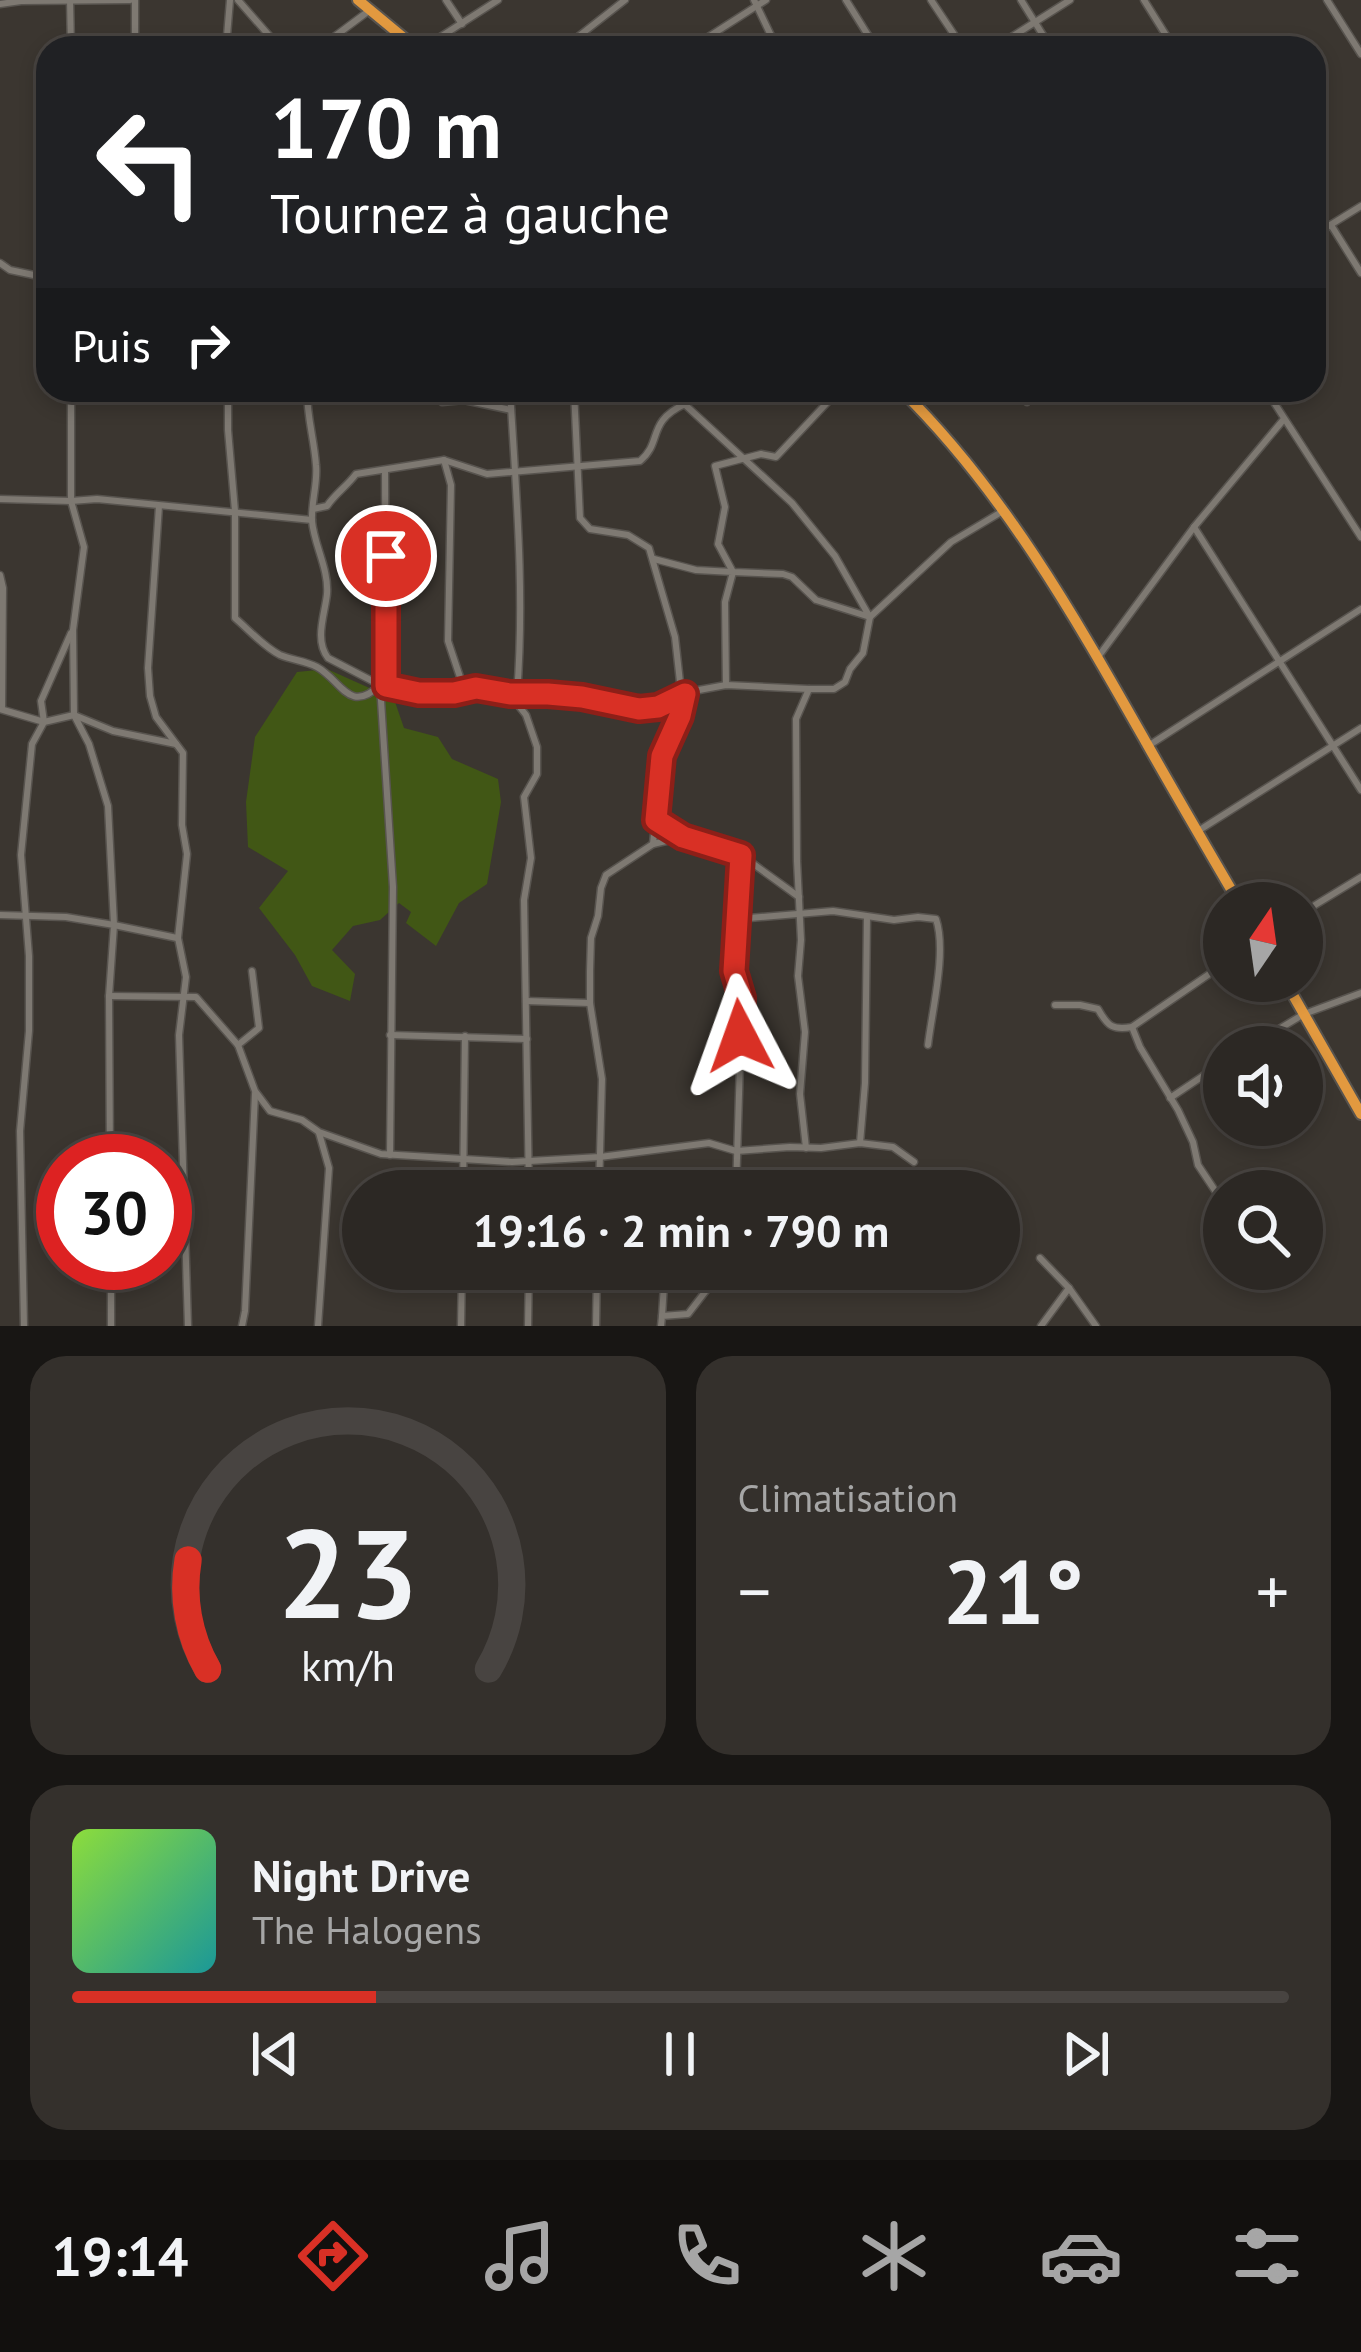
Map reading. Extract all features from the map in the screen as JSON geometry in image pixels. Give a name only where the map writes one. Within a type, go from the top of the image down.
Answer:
[{"type":"highway","points":[[358,0],[404,36]]},
{"type":"highway","points":[[912,402],[987,488],[1049,577],[1227,882]]},
{"type":"highway","points":[[1297,1002],[1361,1114]]},
{"type":"street","points":[[70,0],[70,36]]},
{"type":"street","points":[[0,4],[133,0],[134,36]]},
{"type":"street","points":[[228,36],[234,0]]},
{"type":"street","points":[[234,0],[268,36]]},
{"type":"street","points":[[446,0],[462,24]]},
{"type":"street","points":[[441,36],[498,0]]},
{"type":"street","points":[[579,36],[626,0]]},
{"type":"street","points":[[846,0],[868,36]]},
{"type":"street","points":[[932,0],[955,36]]},
{"type":"street","points":[[1021,0],[1043,36]]},
{"type":"street","points":[[1014,36],[1070,0]]},
{"type":"street","points":[[1144,0],[1166,36]]},
{"type":"street","points":[[1327,0],[1361,54]]},
{"type":"street","points":[[709,36],[760,2],[773,36]]},
{"type":"street","points":[[335,36],[370,10]]},
{"type":"street","points":[[1326,228],[1361,206]]},
{"type":"street","points":[[1331,225],[1361,273]]},
{"type":"street","points":[[0,262],[10,270],[36,275]]},
{"type":"street","points":[[71,402],[71,501],[84,547],[73,630],[74,715],[89,744],[108,806],[114,926],[110,1134]]},
{"type":"street","points":[[228,402],[235,618],[278,654],[319,668],[344,692],[358,698],[383,686]]},
{"type":"street","points":[[308,402],[316,462],[312,520],[327,593],[321,615],[322,651],[383,686],[419,693],[476,688],[582,697],[639,709],[726,685],[833,689],[845,682],[862,653],[870,617],[950,542],[1003,511]]},
{"type":"street","points":[[473,402],[511,410]]},
{"type":"street","points":[[510,402],[522,631],[513,694],[537,747],[537,774],[524,797],[531,858],[524,900],[529,1170]]},
{"type":"street","points":[[575,402],[580,518],[590,529],[628,535],[650,548],[675,637],[685,694],[662,756],[653,844]]},
{"type":"street","points":[[684,402],[792,503],[835,556],[870,617]]},
{"type":"street","points":[[726,685],[724,602],[733,572],[718,544],[725,507],[715,466],[761,454],[776,457],[828,402]]},
{"type":"street","points":[[1273,402],[1361,537]]},
{"type":"street","points":[[313,509],[327,506],[356,475],[445,460],[487,474],[640,461],[648,454],[660,422],[686,404]]},
{"type":"street","points":[[1098,657],[1194,527],[1284,419]]},
{"type":"street","points":[[445,460],[451,485],[448,641],[464,689]]},
{"type":"street","points":[[385,470],[383,686],[392,887],[390,1155]]},
{"type":"street","points":[[0,499],[97,499],[312,520]]},
{"type":"street","points":[[159,506],[148,668],[156,717],[183,753],[182,825],[187,854],[178,938],[186,977],[179,1035],[188,1326]]},
{"type":"street","points":[[1194,527],[1361,790]]},
{"type":"street","points":[[654,559],[696,570],[783,574],[816,600],[870,617]]},
{"type":"street","points":[[0,574],[1,709],[44,722],[74,715],[113,731],[176,744]]},
{"type":"street","points":[[1148,746],[1361,609]]},
{"type":"street","points":[[24,1326],[20,1131],[29,1031],[29,956],[21,855],[32,744],[44,722],[40,701],[73,630]]},
{"type":"street","points":[[806,1148],[800,1094],[806,1032],[798,976],[796,719],[809,689]]},
{"type":"street","points":[[1198,831],[1361,728]]},
{"type":"street","points":[[656,820],[683,837],[741,855],[800,897]]},
{"type":"street","points":[[600,1170],[602,1079],[590,1003],[591,938],[601,888],[607,875],[653,844],[683,837]]},
{"type":"street","points":[[736,1170],[742,998],[734,971],[741,855]]},
{"type":"street","points":[[1323,900],[1361,877]]},
{"type":"street","points":[[737,920],[833,911],[894,920],[936,920],[940,952],[928,1045]]},
{"type":"street","points":[[0,915],[66,917],[178,938]]},
{"type":"street","points":[[860,1143],[867,917]]},
{"type":"street","points":[[238,1046],[259,1028],[252,970]]},
{"type":"street","points":[[1055,1005],[1098,1010],[1106,1025],[1132,1028],[1203,979]]},
{"type":"street","points":[[1284,1026],[1361,993]]},
{"type":"street","points":[[109,997],[196,997],[238,1046],[256,1091],[270,1111],[381,1154],[529,1161],[709,1143],[736,1151],[860,1143],[893,1147],[914,1162]]},
{"type":"street","points":[[526,1001],[590,1003]]},
{"type":"street","points":[[1132,1028],[1193,1142],[1203,1172]]},
{"type":"street","points":[[390,1035],[527,1039]]},
{"type":"street","points":[[464,1170],[465,1036]]},
{"type":"street","points":[[1170,1098],[1203,1076]]},
{"type":"street","points":[[242,1326],[256,1091]]},
{"type":"street","points":[[317,1326],[329,1168],[319,1132]]},
{"type":"street","points":[[1040,1258],[1096,1326]]},
{"type":"street","points":[[1041,1326],[1069,1288]]},
{"type":"street","points":[[111,1290],[111,1326]]},
{"type":"street","points":[[461,1326],[462,1290]]},
{"type":"street","points":[[528,1326],[529,1290]]},
{"type":"street","points":[[596,1326],[597,1290]]},
{"type":"street","points":[[663,1290],[661,1321],[688,1314],[707,1290]]},
{"type":"green space","points":[[327,669],[394,699],[404,728],[438,737],[452,759],[498,779],[501,802],[487,884],[459,903],[436,946],[406,923],[411,912],[399,903],[380,920],[353,926],[332,950],[355,974],[350,1001],[312,986],[259,908],[288,871],[248,847],[246,802],[255,737],[297,672]]},
{"type":"route","points":[[386,556],[386,686],[419,693],[476,688],[582,697],[639,709],[658,707],[685,694],[662,756],[656,820],[683,837],[741,855],[734,971],[742,998],[740,1036]]}]
